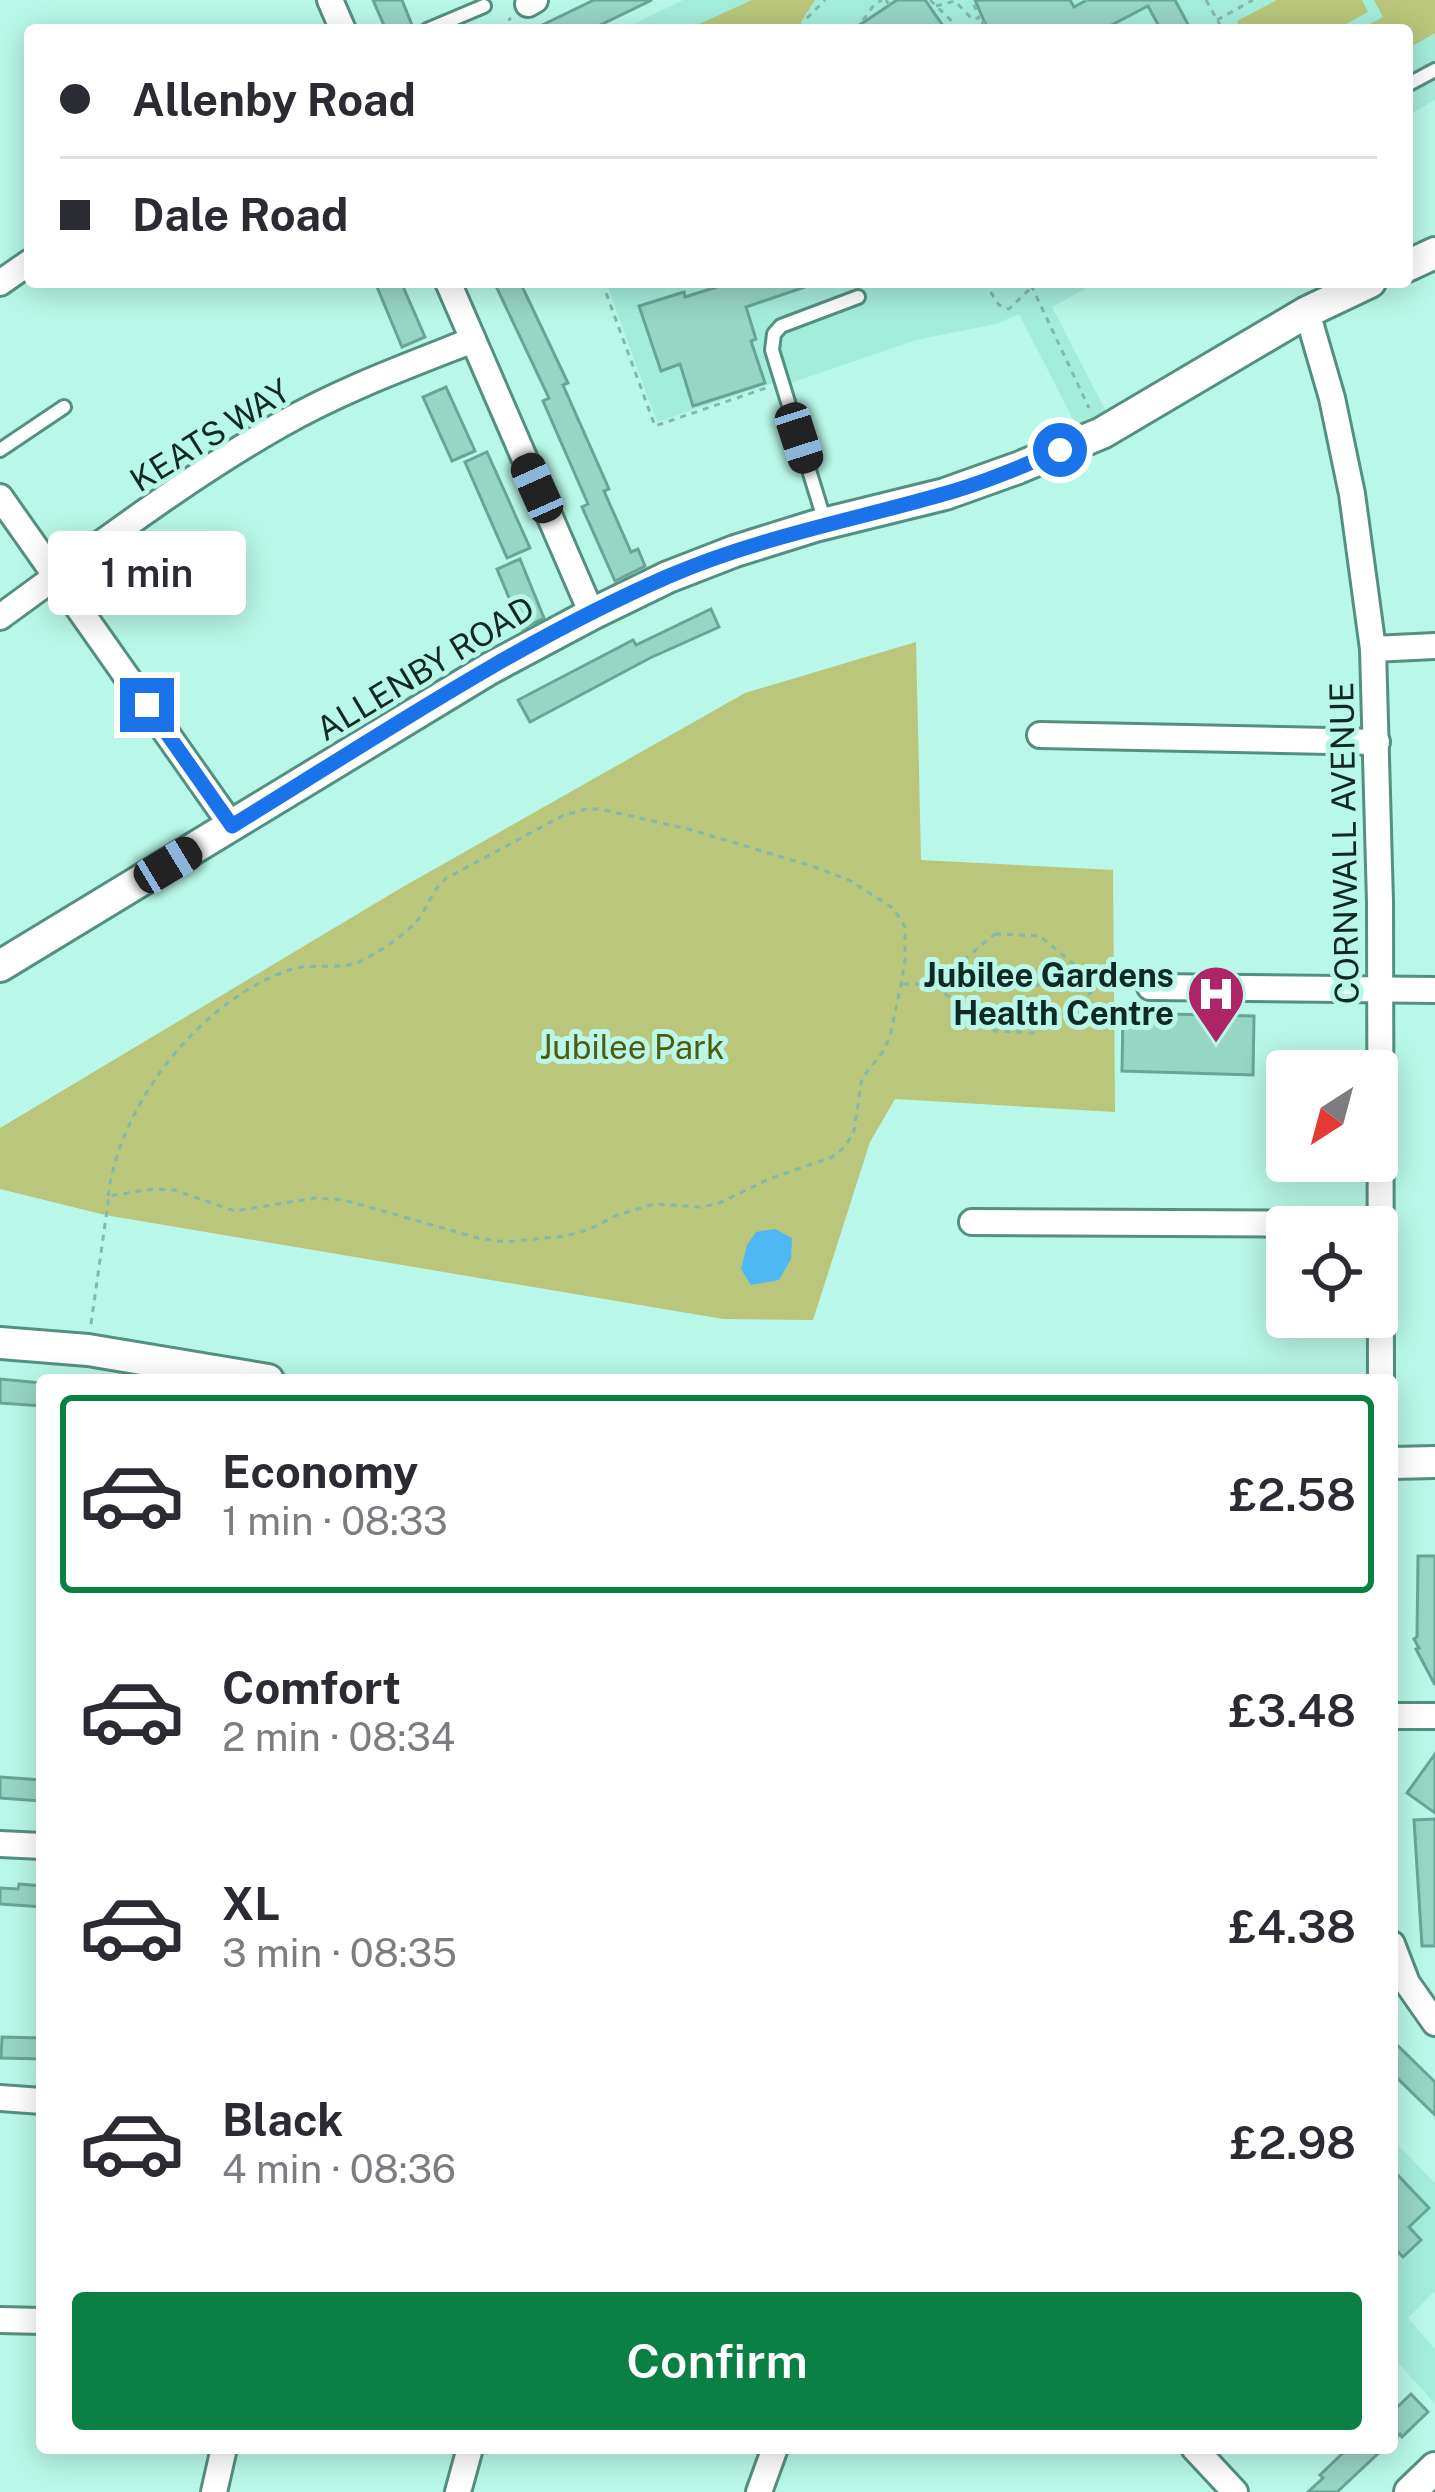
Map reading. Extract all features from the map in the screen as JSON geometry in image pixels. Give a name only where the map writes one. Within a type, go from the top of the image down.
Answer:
[{"type":"street","points":[[450,288],[592,614]]},
{"type":"street","name":"ALLENBY ROAD","points":[[0,966],[489,669],[592,614],[735,551],[945,494],[1102,433],[1306,312],[1357,288]]},
{"type":"street","name":"CORNWALL AVENUE","points":[[1306,312],[1332,398],[1352,494],[1373,649],[1382,1206]]},
{"type":"street","name":"KEATS WAY","points":[[0,617],[189,482],[281,424],[372,380],[472,340]]},
{"type":"street","points":[[0,497],[232,826]]},
{"type":"street","points":[[1373,649],[1435,646]]},
{"type":"street","points":[[1040,735],[1377,742]]},
{"type":"street","points":[[1150,987],[1435,990]]},
{"type":"street","points":[[972,1222],[1266,1223]]},
{"type":"street","name":"CORNWALL AVENUE","points":[[1381,1338],[1381,1374]]},
{"type":"street","points":[[0,1343],[88,1350],[236,1374]]},
{"type":"street","points":[[1398,1463],[1435,1462]]},
{"type":"street","points":[[1398,1715],[1435,1716]]},
{"type":"street","points":[[0,1844],[36,1846]]},
{"type":"street","points":[[1398,1960],[1407,1983],[1435,2023]]},
{"type":"street","points":[[0,2098],[36,2101]]},
{"type":"street","points":[[0,2320],[36,2321]]},
{"type":"street","points":[[214,2492],[223,2454]]},
{"type":"street","points":[[458,2492],[468,2454]]},
{"type":"street","points":[[759,2492],[773,2454]]},
{"type":"street","points":[[1200,2454],[1235,2492]]},
{"type":"street","points":[[1410,2492],[1435,2468]]},
{"type":"lane","points":[[441,24],[484,5]]},
{"type":"lane","points":[[825,524],[772,342],[781,326],[858,297]]},
{"type":"lane","points":[[0,451],[64,407]]},
{"type":"path","points":[[806,24],[825,0]]},
{"type":"path","points":[[930,0],[955,24]]},
{"type":"path","points":[[972,0],[982,24]]},
{"type":"path","points":[[1206,0],[1219,24]]},
{"type":"path","points":[[1217,20],[1253,0]]},
{"type":"path","points":[[857,24],[874,5],[886,2]]},
{"type":"path","points":[[936,5],[955,2],[972,19],[979,14]]},
{"type":"path","points":[[604,288],[655,426],[772,386]]},
{"type":"path","points":[[988,288],[1009,309],[1030,288]]},
{"type":"path","points":[[1036,288],[1088,406]]},
{"type":"path","points":[[88,1350],[107,1197],[117,1150],[151,1087],[207,1021],[230,1002],[289,970],[360,962],[410,929],[445,879],[574,812],[599,809],[692,830],[812,866],[849,880],[893,908],[905,927],[905,960],[890,1037],[862,1078],[854,1131],[845,1147],[832,1157],[717,1204],[655,1204],[566,1236],[505,1242],[344,1200],[315,1198],[235,1211],[174,1190],[107,1197]]},
{"type":"path","points":[[933,985],[995,934],[1040,935],[1100,986]]},
{"type":"path","points":[[901,984],[1150,987]]},
{"type":"path","points":[[933,985],[995,1031],[1035,1033],[1100,986]]},
{"type":"shaded area","points":[[683,0],[1435,0],[1435,100],[1413,113],[1413,24],[634,24]]},
{"type":"shaded area","points":[[608,288],[1087,288],[1052,307],[1110,419],[1080,433],[1019,314],[996,324],[916,340],[657,422]]},
{"type":"shaded area","points":[[1398,2145],[1435,2183],[1435,2291],[1408,2318],[1435,2349],[1435,2404],[1398,2363]]},
{"type":"green space","points":[[752,0],[815,0],[801,24],[699,24]]},
{"type":"green space","points":[[1277,0],[1362,0],[1368,12],[1346,24],[1237,21]]},
{"type":"green space","points":[[1374,0],[1435,0],[1435,33],[1413,46],[1413,24],[1370,24],[1383,17]]},
{"type":"green space","name":"Jubilee Park","points":[[916,642],[921,860],[1113,870],[1115,1112],[895,1099],[870,1142],[813,1320],[723,1319],[105,1215],[0,1189],[0,1128],[401,888],[745,693]]},
{"type":"water","points":[[775,1229],[792,1238],[791,1259],[779,1280],[751,1285],[741,1269],[747,1245],[756,1232]]},
{"type":"building","points":[[373,0],[402,0],[412,24],[383,24]]},
{"type":"building","points":[[594,0],[652,0],[602,24],[544,24]]},
{"type":"building","points":[[897,0],[925,0],[942,24],[861,24]]},
{"type":"building","points":[[975,0],[1070,0],[1074,7],[1087,0],[1175,0],[1188,24],[1158,24],[1148,6],[1114,24],[985,24]]},
{"type":"building","points":[[377,288],[404,288],[425,337],[402,347]]},
{"type":"building","points":[[497,288],[523,288],[568,383],[563,385],[609,489],[604,491],[631,552],[638,549],[645,566],[615,581],[543,401],[549,398]]},
{"type":"building","points":[[714,288],[802,288],[746,307],[765,383],[693,406],[680,364],[661,371],[639,306],[684,292],[685,297]]},
{"type":"building","points":[[446,387],[475,451],[452,461],[423,397]]},
{"type":"building","points":[[487,452],[530,548],[507,558],[465,462]]},
{"type":"building","points":[[520,559],[544,618],[522,629],[497,569]]},
{"type":"building","points":[[711,609],[719,627],[530,722],[518,700],[633,640],[636,645]]},
{"type":"building","points":[[1123,1013],[1254,1016],[1253,1075],[1122,1071]]},
{"type":"building","points":[[0,1379],[36,1382],[36,1406],[0,1403]]},
{"type":"building","points":[[1418,1556],[1435,1556],[1435,1685],[1414,1639]]},
{"type":"building","points":[[1435,1754],[1435,1813],[1407,1793]]},
{"type":"building","points":[[0,1777],[36,1780],[36,1801],[0,1798]]},
{"type":"building","points":[[1435,1819],[1435,1946],[1422,1946],[1414,1820]]},
{"type":"building","points":[[19,1884],[36,1885],[36,1907],[0,1904],[0,1888],[18,1889]]},
{"type":"building","points":[[2,2037],[36,2038],[36,2059],[1,2058]]},
{"type":"building","points":[[1398,2046],[1435,2082],[1435,2115],[1398,2079]]},
{"type":"building","points":[[1398,2175],[1429,2208],[1409,2227],[1421,2240],[1403,2257],[1398,2252]]},
{"type":"building","points":[[1411,2394],[1428,2412],[1402,2437],[1398,2436],[1398,2406]]},
{"type":"building","points":[[1342,2454],[1378,2454],[1337,2492],[1308,2492],[1323,2478],[1320,2475]]},
{"type":"place","name":"Jubilee Gardens Health Centre","points":[[1216,1045]]},
{"type":"route","points":[[147,705],[232,826],[489,669],[668,577],[788,533],[945,494],[1060,450]]}]
